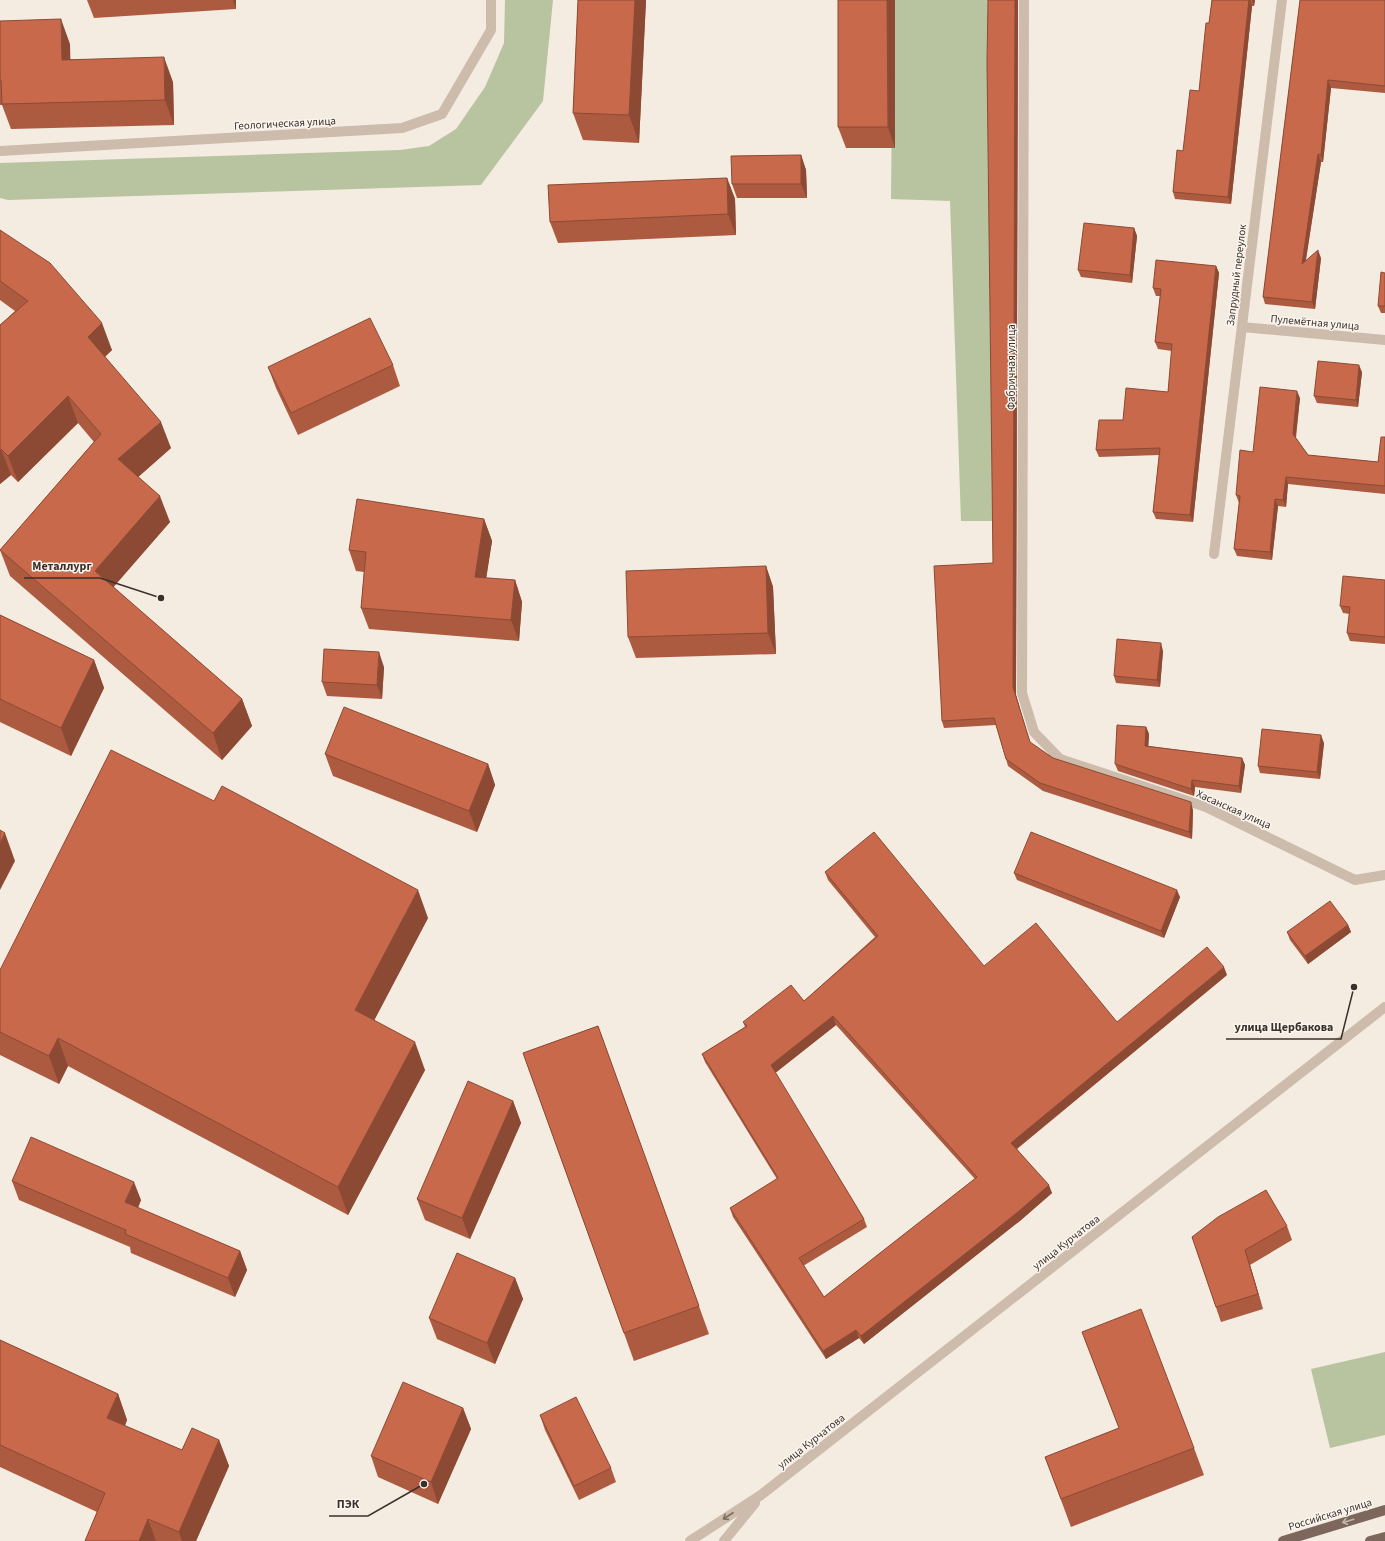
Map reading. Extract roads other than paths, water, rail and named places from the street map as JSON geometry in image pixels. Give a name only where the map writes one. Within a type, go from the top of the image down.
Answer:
[{"type":"main road","name":"Российская улица","points":[[1282,1541],[1385,1510]]},
{"type":"main road","points":[[1370,1541],[1385,1537]]},
{"type":"street","name":"Геологическая улица","points":[[0,151],[402,128],[442,114],[491,30],[491,0]]},
{"type":"street","name":"Фабричная улица","points":[[1024,0],[1022,694],[1034,732]]},
{"type":"street","name":"Запрудный переулок","points":[[1214,554],[1282,0]]},
{"type":"street","name":"Пулемётная улица","points":[[1242,327],[1385,340]]},
{"type":"street","name":"Хасанская улица","points":[[1034,732],[1060,759],[1206,807],[1355,880],[1385,875]]},
{"type":"street","name":"улица Курчатова","points":[[690,1541],[761,1495],[1385,1007]]},
{"type":"street","name":"улица Курчатова","points":[[724,1541],[761,1495]]},
{"type":"place","name":"Металлург","points":[[161,598]]},
{"type":"place","name":"улица Щербакова","points":[[1354,987]]},
{"type":"place","name":"ПЭК","points":[[424,1484]]}]
